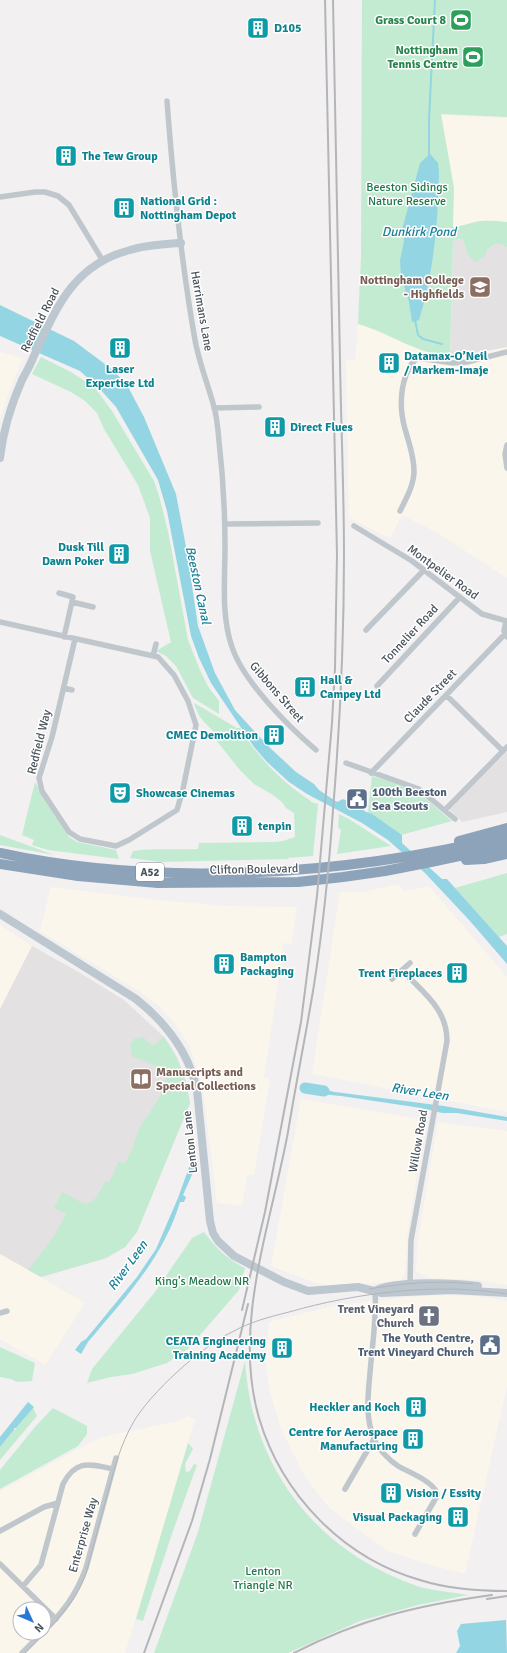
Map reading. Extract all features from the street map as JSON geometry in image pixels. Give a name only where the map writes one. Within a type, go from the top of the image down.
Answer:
[{"type":"highway","points":[[424,852],[507,828]]},
{"type":"highway","name":"Clifton Boulevard","points":[[0,853],[79,866],[164,873],[228,872],[298,869],[342,864],[474,844],[507,836]]},
{"type":"highway","name":"Clifton Boulevard","points":[[0,864],[78,876],[158,883],[298,882],[343,877],[431,862],[507,846]]},
{"type":"highway","points":[[431,862],[484,859],[507,854]]},
{"type":"street","name":"Harrimans Lane","points":[[167,101],[172,170],[188,301],[197,350],[214,408],[221,456],[225,524]]},
{"type":"street","points":[[0,198],[35,192],[45,192],[58,196],[68,204],[102,261]]},
{"type":"street","name":"Redfield Road","points":[[0,458],[8,414],[54,313],[71,286],[102,261],[129,250],[181,243]]},
{"type":"street","points":[[400,511],[413,480],[414,473],[414,463],[402,415],[402,390],[407,373],[415,359],[424,358],[453,363],[467,362],[507,352]]},
{"type":"street","points":[[214,408],[260,407]]},
{"type":"street","points":[[507,445],[505,454],[507,468]]},
{"type":"street","points":[[225,524],[318,523]]},
{"type":"street","name":"Gibbons Street","points":[[225,524],[226,616],[232,646],[240,665],[258,689],[286,721],[316,750]]},
{"type":"street","name":"Montpelier Road","points":[[354,526],[424,570],[482,614],[507,621],[504,628],[506,636]]},
{"type":"street","points":[[366,630],[424,570]]},
{"type":"street","points":[[59,593],[73,597],[64,637]]},
{"type":"street","name":"Tonnelier Road","points":[[377,686],[460,597]]},
{"type":"street","points":[[72,602],[93,606]]},
{"type":"street","name":"Redfield Way","points":[[0,622],[158,657],[174,675],[188,700],[196,725],[182,795],[177,810],[118,846],[80,838],[69,832],[42,791],[39,778],[52,737],[75,639]]},
{"type":"street","name":"Claude Street","points":[[371,773],[446,695],[506,636]]},
{"type":"street","points":[[153,656],[156,644]]},
{"type":"street","points":[[64,688],[72,690]]},
{"type":"street","points":[[445,810],[505,749],[446,695]]},
{"type":"street","points":[[346,763],[418,789],[455,819]]},
{"type":"street","name":"Lenton Lane","points":[[0,914],[136,998],[150,1010],[173,1036],[193,1073],[196,1084],[210,1221],[213,1233],[218,1241],[240,1259],[294,1287],[308,1291],[358,1287],[382,1294],[418,1291],[471,1290],[507,1293]]},
{"type":"street","points":[[392,980],[410,963]]},
{"type":"street","name":"Willow Road","points":[[402,970],[441,1013],[446,1024],[447,1041],[411,1240],[410,1285]]},
{"type":"street","name":"Lenton Lane","points":[[375,1291],[390,1286],[448,1283],[481,1286],[507,1293]]},
{"type":"street","points":[[410,1285],[418,1291]]},
{"type":"street","points":[[375,1291],[375,1311],[367,1405],[368,1418],[374,1439],[382,1451],[392,1461],[429,1483],[437,1492],[437,1496],[415,1534]]},
{"type":"street","points":[[0,1312],[6,1311]]},
{"type":"street","points":[[345,1489],[374,1439]]},
{"type":"street","name":"Enterprise Way","points":[[52,1623],[73,1597],[80,1585],[116,1458]]},
{"type":"street","points":[[22,1586],[41,1565],[63,1484],[73,1470],[87,1464],[113,1470]]},
{"type":"street","points":[[0,1530],[44,1507],[58,1503]]},
{"type":"street","points":[[0,1564],[56,1619]]},
{"type":"street","name":"Enterprise Way","points":[[22,1653],[34,1641]]},
{"type":"shaded area","points":[[441,115],[507,118],[507,578],[438,533],[402,515],[390,538],[349,518],[346,360],[355,361],[358,324],[371,327],[453,225],[454,188]]},
{"type":"shaded area","name":"Nottingham College - Highfields","points":[[463,239],[467,254],[487,250],[495,244],[500,244],[507,248],[507,347],[467,355],[450,356],[453,240]]},
{"type":"shaded area","points":[[0,352],[23,358],[9,391],[0,421]]},
{"type":"shaded area","points":[[507,752],[507,812],[462,822],[449,809]]},
{"type":"shaded area","points":[[398,884],[404,891],[429,886],[507,977],[507,1112],[312,1074],[340,892],[363,892]]},
{"type":"shaded area","points":[[51,887],[168,901],[228,906],[297,907],[291,944],[284,943],[264,1077],[270,1079],[254,1175],[247,1175],[242,1206],[217,1203],[203,1089],[189,1045],[174,1023],[158,1005],[140,992],[40,931]]},
{"type":"shaded area","points":[[0,925],[32,946],[0,1009]]},
{"type":"shaded area","points":[[32,946],[124,1000],[164,1037],[177,1057],[186,1081],[190,1103],[137,1232],[125,1247],[106,1258],[41,1277],[0,1254],[0,1009]]},
{"type":"shaded area","points":[[301,1099],[425,1120],[407,1239],[405,1274],[401,1281],[335,1286],[316,1283],[271,1266]]},
{"type":"shaded area","points":[[438,1122],[507,1131],[507,1285],[478,1280],[428,1278],[416,1271],[418,1240]]},
{"type":"shaded area","points":[[0,1253],[85,1303],[45,1365],[0,1339]]},
{"type":"shaded area","points":[[448,1295],[475,1296],[507,1301],[507,1386],[465,1574],[423,1563],[388,1551],[329,1508],[304,1475],[280,1427],[269,1387],[266,1363],[269,1322],[336,1305],[407,1297]]},
{"type":"shaded area","points":[[188,1416],[195,1419],[125,1653],[0,1653],[0,1491],[101,1437],[179,1421]]},
{"type":"green space","name":"Beeston Sidings Nature Reserve","points":[[362,0],[507,0],[507,117],[441,114],[454,188],[453,227],[483,221],[507,222],[507,248],[500,244],[495,244],[487,250],[485,256],[475,262],[467,254],[463,239],[453,240],[450,356],[414,347],[358,324],[361,256]]},
{"type":"green space","points":[[41,357],[71,372],[95,388],[112,411],[154,481],[168,531],[188,640],[209,688],[219,701],[219,714],[193,698],[176,666],[166,656],[156,651],[171,642],[150,551],[150,518],[138,485],[104,429],[97,413],[85,401],[71,392],[32,374]]},
{"type":"green space","points":[[194,703],[237,728],[240,728],[271,769],[300,794],[311,802],[318,804],[313,856],[288,859],[161,862],[130,858],[133,851],[198,849],[199,843],[275,842],[295,837],[294,813],[286,808],[282,802],[273,795],[254,784],[239,769],[216,740],[218,737],[198,714]]},
{"type":"green space","points":[[372,776],[404,785],[419,793],[452,821],[401,835],[368,812]]},
{"type":"green space","points":[[35,782],[69,837],[77,842],[116,850],[119,859],[48,850],[32,845],[34,840],[22,835]]},
{"type":"green space","points":[[339,814],[391,846],[337,854],[341,830],[338,827]]},
{"type":"green space","points":[[0,835],[54,855],[0,845]]},
{"type":"green space","points":[[507,873],[507,934],[499,937],[455,888]]},
{"type":"green space","points":[[143,1037],[153,1046],[164,1037],[178,1060],[190,1103],[137,1232],[125,1247],[106,1258],[41,1277],[28,1270],[54,1236],[66,1214],[54,1208],[62,1192],[78,1201],[88,1204],[95,1198],[105,1182],[110,1181],[118,1162],[125,1163],[133,1147],[139,1129],[164,1087],[165,1080],[162,1071],[154,1065],[132,1056],[130,1044],[134,1039]]},
{"type":"green space","name":"King's Meadow NR","points":[[204,1232],[222,1253],[232,1261],[245,1268],[239,1290],[188,1349],[167,1363],[132,1374],[87,1383],[92,1369],[155,1292],[192,1238]]},
{"type":"green space","points":[[0,1347],[35,1363],[32,1381],[17,1382],[0,1377]]},
{"type":"green space","name":"Lenton Triangle NR","points":[[245,1361],[250,1400],[261,1436],[276,1470],[296,1500],[320,1528],[348,1551],[381,1571],[423,1588],[468,1595],[418,1605],[360,1621],[288,1653],[154,1653],[198,1532]]},
{"type":"green space","points":[[33,1408],[37,1416],[0,1460],[0,1447]]},
{"type":"green space","points":[[53,1408],[87,1426],[87,1434],[78,1446],[0,1489],[0,1470],[35,1427]]},
{"type":"green space","points":[[188,1443],[193,1449],[185,1464],[186,1472],[190,1471],[194,1464],[197,1465],[143,1621],[136,1619]]},
{"type":"water","name":"Dunkirk Pond","points":[[430,154],[438,163],[438,210],[432,265],[424,302],[419,320],[412,322],[409,302],[401,276],[400,260],[404,241],[402,230],[420,163]]},
{"type":"water","points":[[0,305],[74,341],[113,370],[127,385],[144,417],[176,494],[187,552],[198,626],[215,673],[235,710],[267,745],[296,772],[314,784],[319,790],[337,802],[343,799],[364,809],[364,811],[372,814],[402,835],[402,843],[442,879],[447,879],[507,946],[507,964],[470,921],[425,873],[388,840],[362,823],[307,794],[289,782],[267,762],[254,747],[211,683],[199,658],[191,636],[167,511],[158,480],[116,407],[99,388],[80,371],[0,336]]},
{"type":"water","points":[[311,1087],[335,1092],[444,1106],[507,1117],[507,1121],[457,1113],[442,1113],[421,1108],[341,1096],[310,1093]]},
{"type":"water","points":[[192,1159],[198,1161],[183,1195],[186,1197],[184,1202],[180,1202],[164,1241],[142,1276],[88,1342],[81,1354],[75,1350],[81,1342],[86,1339],[137,1277],[156,1249],[178,1198]]},
{"type":"water","points":[[28,1402],[34,1407],[16,1428],[14,1428],[0,1447],[0,1437]]},
{"type":"water","points":[[506,1620],[507,1653],[456,1653],[460,1646],[457,1631],[461,1624]]},
{"type":"waterway","points":[[429,157],[429,119],[435,0]]},
{"type":"waterway","points":[[415,320],[418,335],[423,339],[442,344]]},
{"type":"waterway","name":"River Leen","points":[[305,1088],[324,1091]]},
{"type":"tram line","points":[[369,1289],[421,1283],[447,1282],[473,1284]]},
{"type":"tram line","points":[[25,1653],[52,1626],[68,1607],[81,1585],[86,1573],[116,1463],[133,1423],[151,1398],[177,1372],[206,1348],[239,1328],[274,1316],[341,1299],[397,1291],[426,1289],[454,1289],[507,1294]]},
{"type":"railway","points":[[242,1310],[265,1212],[301,1022],[317,896],[332,723],[335,668],[337,555],[325,0]]},
{"type":"railway","points":[[333,0],[344,531],[344,587],[340,714],[330,854],[320,941],[311,1003],[288,1132],[257,1275],[252,1311],[250,1347],[252,1383],[259,1418],[269,1446],[283,1473],[319,1520],[341,1539],[366,1556],[392,1570],[420,1580],[441,1586],[463,1589],[507,1591]]},
{"type":"railway","points":[[144,1653],[192,1521],[210,1459],[248,1304]]},
{"type":"railway","points":[[294,1653],[318,1641],[366,1622],[415,1609],[492,1595]]},
{"type":"railway","points":[[487,1599],[507,1596]]},
{"type":"place","name":"Grass Court 8","points":[[461,20]]},
{"type":"place","name":"D105","points":[[258,28]]},
{"type":"place","name":"Nottingham Tennis Centre","points":[[473,57]]},
{"type":"place","name":"The Tew Group","points":[[66,156]]},
{"type":"place","name":"National Grid : Nottingham Depot","points":[[124,208]]},
{"type":"place","name":"Nottingham College - Highfields","points":[[480,287]]},
{"type":"place","name":"Laser Expertise Ltd","points":[[120,348]]},
{"type":"place","name":"Datamax-O’Neil / Markem-Imaje","points":[[389,363]]},
{"type":"place","name":"Direct Flues","points":[[275,427]]},
{"type":"place","name":"Dusk Till Dawn Poker","points":[[119,554]]},
{"type":"place","name":"Hall & Campey Ltd","points":[[305,687]]},
{"type":"place","name":"CMEC Demolition","points":[[274,735]]},
{"type":"place","name":"Showcase Cinemas","points":[[120,793]]},
{"type":"place","name":"100th Beeston Sea Scouts","points":[[357,799]]},
{"type":"place","name":"tenpin","points":[[242,826]]},
{"type":"place","name":"Bampton Packaging","points":[[224,964]]},
{"type":"place","name":"Trent Fireplaces","points":[[457,973]]},
{"type":"place","name":"Manuscripts and Special Collections","points":[[141,1079]]},
{"type":"place","name":"Trent Vineyard Church","points":[[429,1316]]},
{"type":"place","name":"The Youth Centre, Trent Vineyard Church","points":[[490,1345]]},
{"type":"place","name":"CEATA Engineering Training Academy","points":[[282,1348]]},
{"type":"place","name":"Heckler and Koch","points":[[416,1407]]},
{"type":"place","name":"Centre for Aerospace Manufacturing","points":[[413,1439]]},
{"type":"place","name":"Vision / Essity","points":[[391,1493]]},
{"type":"place","name":"Visual Packaging","points":[[458,1517]]},
{"type":"water label","name":"Beeston Canal","points":[[199,585]]}]
